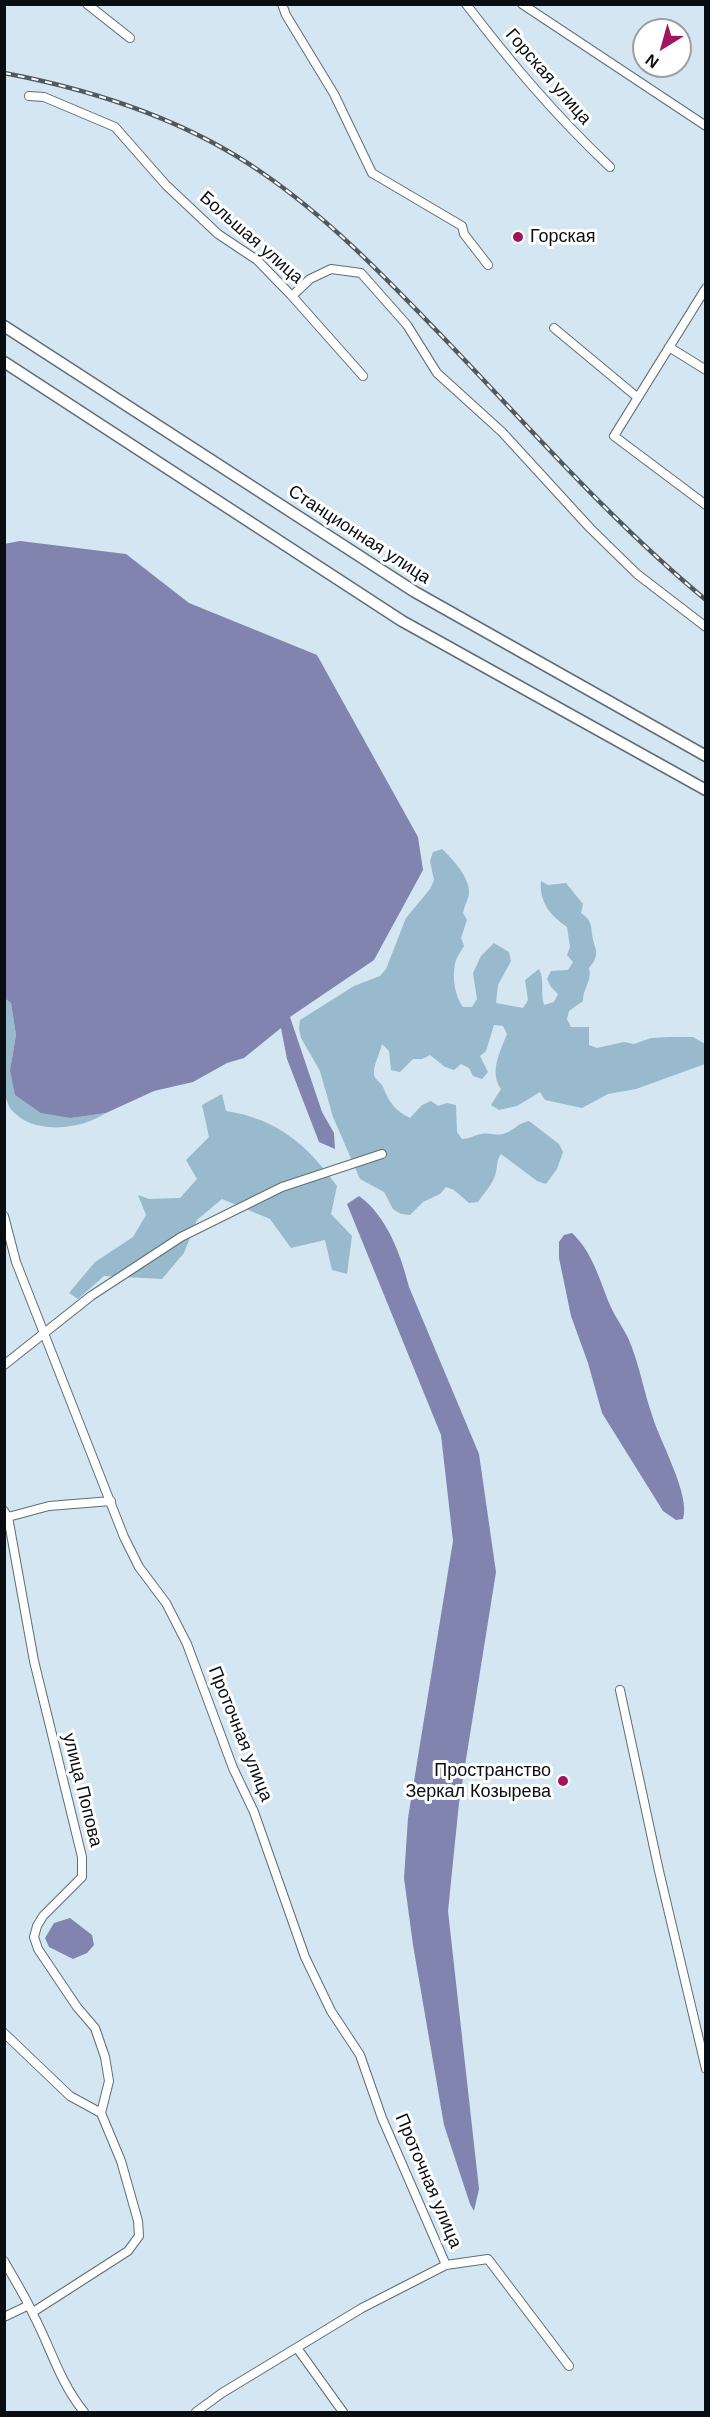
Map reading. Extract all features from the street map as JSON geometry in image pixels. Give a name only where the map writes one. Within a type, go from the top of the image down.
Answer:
[{"type":"main road","name":"Станционная улица","points":[[4,326],[415,592],[705,756]]},
{"type":"main road","points":[[4,362],[402,621],[705,790]]},
{"type":"street","points":[[87,4],[130,38]]},
{"type":"street","points":[[282,4],[286,15],[334,94],[372,173],[462,226],[464,234],[488,265]]},
{"type":"street","name":"Горская улица","points":[[466,4],[529,85],[610,167]]},
{"type":"street","name":"Горская улица","points":[[522,4],[705,126]]},
{"type":"street","name":"Большая улица","points":[[29,96],[44,97],[115,128],[166,186],[218,234],[257,260],[363,376]]},
{"type":"street","points":[[292,296],[310,279],[331,269],[361,273],[407,325],[437,373],[502,432],[590,528],[637,574],[705,627]]},
{"type":"street","points":[[705,288],[614,436],[705,505]]},
{"type":"street","points":[[554,328],[637,397]]},
{"type":"street","points":[[669,347],[705,370]]},
{"type":"street","points":[[4,1365],[92,1296],[181,1237],[282,1187],[381,1154]]},
{"type":"street","name":"Проточная улица","points":[[4,1216],[16,1262],[124,1536],[139,1567],[166,1603],[187,1644],[233,1768],[254,1812],[305,1957],[331,2011],[360,2055],[382,2118],[446,2265]]},
{"type":"street","points":[[6,1514],[49,1506],[111,1501]]},
{"type":"street","name":"улица Попова","points":[[6,1514],[34,1661],[82,1857],[82,1877],[43,1916],[34,1937],[38,1949],[77,2007],[95,2028],[105,2057],[109,2081],[102,2114]]},
{"type":"street","points":[[620,1690],[705,2069]]},
{"type":"street","points":[[4,2033],[70,2096],[102,2114],[121,2161],[138,2221],[139,2236],[128,2252],[30,2309],[4,2317]]},
{"type":"street","points":[[196,2412],[222,2393],[362,2308],[446,2265],[488,2259],[569,2366]]},
{"type":"street","points":[[4,2261],[30,2309],[56,2370],[73,2399],[84,2412]]},
{"type":"street","points":[[297,2348],[342,2412]]},
{"type":"shaded area","points":[[20,541],[126,554],[189,603],[317,655],[418,837],[423,870],[374,960],[290,1017],[322,1112],[334,1133],[335,1149],[319,1142],[287,1059],[281,1028],[244,1058],[227,1063],[193,1082],[154,1091],[106,1113],[71,1118],[41,1113],[15,1095],[10,1070],[16,1035],[11,1003],[4,998],[4,544]]},
{"type":"shaded area","points":[[442,849],[460,869],[469,888],[463,913],[467,920],[461,938],[464,946],[456,962],[454,975],[456,992],[463,1007],[472,1007],[477,999],[473,973],[481,956],[494,943],[509,952],[511,961],[498,985],[496,1003],[523,1008],[528,1000],[525,980],[539,969],[544,1005],[554,1002],[558,994],[547,979],[551,971],[568,970],[573,962],[567,955],[570,947],[567,927],[555,918],[544,902],[541,881],[548,885],[566,883],[583,904],[581,913],[590,922],[596,951],[595,959],[589,968],[583,1001],[569,1011],[567,1019],[571,1027],[589,1027],[589,1045],[597,1048],[624,1042],[634,1044],[651,1038],[693,1037],[705,1044],[705,1064],[636,1089],[608,1094],[582,1108],[545,1100],[540,1092],[517,1106],[499,1110],[491,1105],[501,1089],[496,1069],[507,1034],[503,1026],[494,1025],[486,1051],[480,1056],[488,1072],[482,1079],[473,1076],[469,1068],[461,1064],[454,1070],[445,1067],[430,1055],[422,1059],[413,1059],[400,1072],[391,1070],[389,1051],[382,1044],[375,1066],[375,1077],[393,1105],[410,1118],[422,1105],[431,1101],[438,1106],[447,1103],[456,1105],[457,1132],[462,1139],[484,1134],[503,1134],[529,1121],[559,1144],[563,1152],[557,1169],[546,1184],[537,1181],[501,1154],[493,1180],[478,1202],[469,1203],[454,1190],[446,1187],[440,1194],[423,1202],[410,1215],[401,1214],[393,1209],[384,1192],[360,1179],[333,1117],[320,1071],[301,1038],[299,1029],[300,1020],[354,986],[380,976],[386,969],[406,918],[430,889],[434,880],[430,861],[433,852]]},
{"type":"shaded area","points":[[4,998],[11,1003],[16,1035],[10,1070],[71,1118],[106,1113],[83,1123],[57,1127],[30,1123],[10,1108],[5,1095]]},
{"type":"shaded area","points":[[222,1094],[226,1111],[261,1120],[290,1136],[314,1158],[337,1186],[331,1214],[352,1236],[347,1274],[332,1270],[325,1240],[291,1248],[270,1219],[222,1199],[197,1220],[184,1253],[162,1279],[104,1276],[78,1299],[69,1293],[95,1262],[133,1237],[146,1215],[138,1195],[149,1199],[180,1198],[197,1179],[186,1160],[209,1137],[202,1105]]},
{"type":"shaded area","points":[[359,1196],[378,1214],[392,1237],[409,1287],[479,1454],[496,1572],[459,1803],[448,1911],[479,2189],[474,2211],[444,2125],[413,1945],[404,1878],[408,1818],[453,1541],[441,1435],[347,1204]]},
{"type":"shaded area","points":[[572,1233],[590,1258],[610,1305],[631,1345],[656,1426],[679,1482],[683,1496],[683,1519],[676,1520],[663,1511],[602,1413],[588,1363],[571,1316],[559,1258],[559,1242],[564,1235]]},
{"type":"shaded area","points":[[70,1918],[92,1935],[94,1945],[87,1953],[73,1959],[49,1947],[45,1938],[54,1923]]},
{"type":"railway","points":[[4,73],[72,88],[170,122],[232,154],[285,189],[374,267],[567,469],[670,569],[706,600]]},
{"type":"place","name":"Горская","points":[[518,237]]},
{"type":"place","name":"Пространство Зеркал Козырева","points":[[563,1781]]}]
